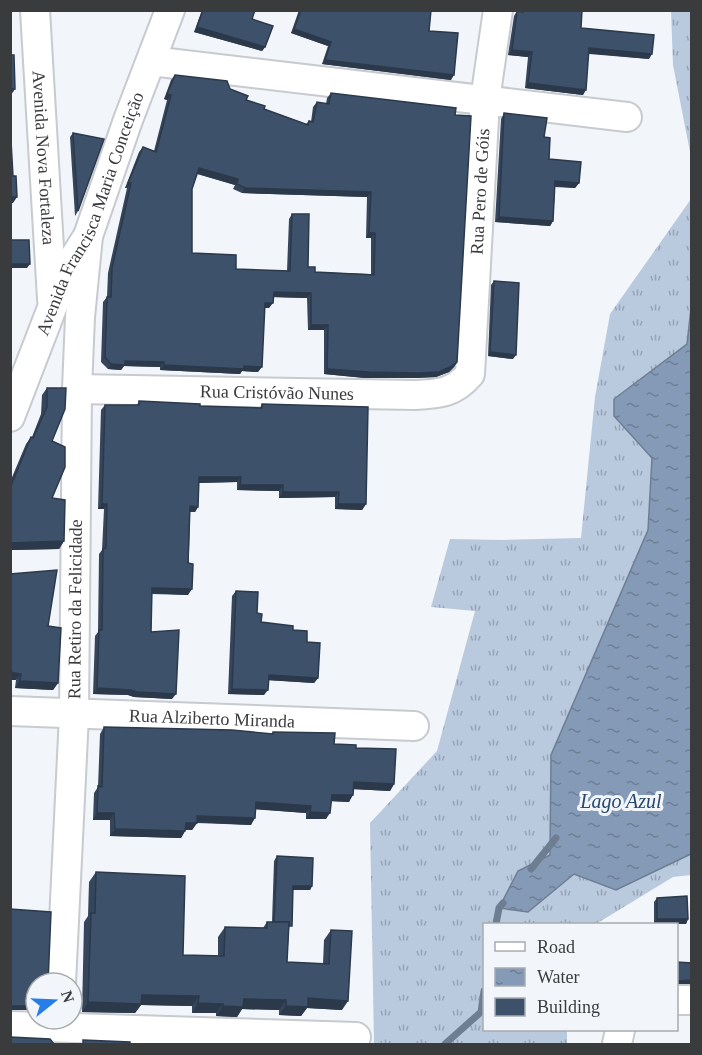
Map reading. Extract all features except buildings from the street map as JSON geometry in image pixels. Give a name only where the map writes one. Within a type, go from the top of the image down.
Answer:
[{"type":"street","name":"Avenida Nova Fortaleza","points":[[35,10],[52,307]]},
{"type":"street","name":"Avenida Francisca Maria Conceição","points":[[10,417],[67,269],[88,236],[128,120],[170,10]]},
{"type":"street","name":"Rua Pero de Góis","points":[[470,374],[485,100],[498,10]]},
{"type":"street","points":[[151,61],[627,117]]},
{"type":"street","name":"Rua Retiro da Felicidade","points":[[62,971],[74,715],[77,389],[80,317],[88,236]]},
{"type":"street","name":"Rua Cristóvão Nunes","points":[[77,389],[415,395],[438,394],[456,388],[470,374]]},
{"type":"street","name":"Rua Alziberto Miranda","points":[[10,711],[414,726]]},
{"type":"street","points":[[59,1031],[356,1037]]},
{"type":"green space","points":[[671,11],[691,11],[691,157],[673,65]]},
{"type":"green space","points":[[691,199],[692,308],[688,344],[614,399],[614,416],[652,458],[648,530],[551,755],[550,856],[518,871],[499,908],[528,912],[574,874],[616,890],[691,854],[691,875],[673,877],[598,923],[483,923],[483,1031],[567,1031],[567,1044],[374,1044],[370,823],[437,751],[475,611],[431,607],[450,539],[581,538],[595,397],[610,314]]},
{"type":"water","name":"Lago Azul","points":[[691,308],[691,854],[616,890],[574,874],[528,912],[499,908],[518,871],[550,855],[551,755],[648,530],[652,458],[614,416],[614,399],[687,344]]},
{"type":"waterway","points":[[531,869],[556,838]]},
{"type":"waterway","points":[[496,923],[499,908],[503,903]]},
{"type":"waterway","points":[[445,1044],[481,1012],[483,998]]}]
